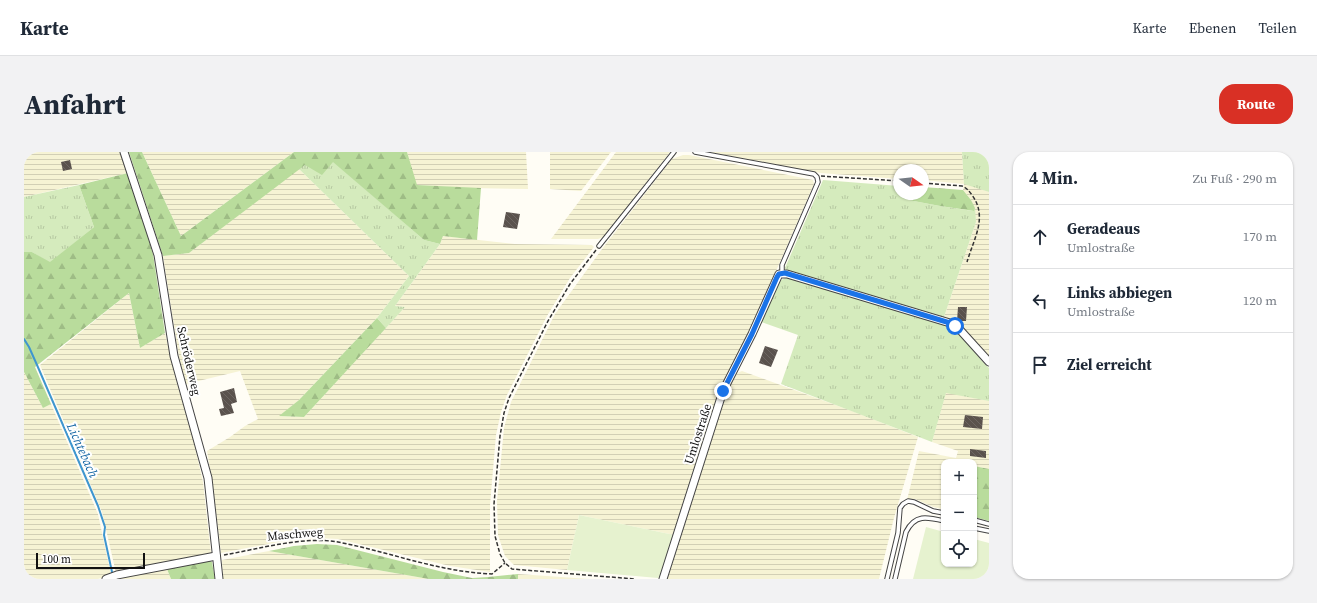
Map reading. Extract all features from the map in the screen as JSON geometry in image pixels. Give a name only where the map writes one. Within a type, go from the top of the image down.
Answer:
[{"type":"street","name":"Schröderweg","points":[[124,152],[158,255],[174,356],[208,478],[219,579]]},
{"type":"street","points":[[782,273],[950,323],[961,331],[989,362]]},
{"type":"street","name":"Umlostraße","points":[[663,579],[723,391],[752,334],[777,277],[782,273]]},
{"type":"street","points":[[106,579],[216,556]]},
{"type":"lane","points":[[599,246],[674,152]]},
{"type":"lane","points":[[695,152],[814,174],[817,177],[818,182],[782,265],[782,273]]},
{"type":"lane","points":[[887,579],[898,533],[900,508],[903,504],[908,501],[914,502],[934,511],[941,512]]},
{"type":"lane","points":[[895,579],[906,532],[910,525],[922,518],[941,520]]},
{"type":"lane","points":[[977,521],[989,524]]},
{"type":"lane","points":[[977,529],[989,531]]},
{"type":"path","points":[[817,177],[825,176],[893,181]]},
{"type":"path","points":[[929,183],[962,186],[967,188],[980,210],[980,220],[967,262]]},
{"type":"path","points":[[599,246],[570,284],[557,305],[509,398],[500,436],[494,504],[495,536],[504,563],[512,569],[635,579]]},
{"type":"path","name":"Maschweg","points":[[216,556],[293,542],[318,540],[338,542],[445,569],[473,574],[492,574],[504,563]]},
{"type":"shaded area","points":[[24,152],[122,152],[128,173],[24,197]]},
{"type":"shaded area","points":[[142,152],[294,152],[181,236]]},
{"type":"shaded area","points":[[407,152],[526,152],[528,189],[416,185]]},
{"type":"shaded area","points":[[550,152],[611,152],[581,191],[550,189]]},
{"type":"shaded area","points":[[616,152],[670,152],[604,237],[598,239],[551,239]]},
{"type":"shaded area","points":[[709,152],[962,152],[964,183],[989,192],[989,358],[952,320],[944,317],[976,222],[971,200],[963,190],[964,184],[929,181],[929,164],[893,164],[893,179],[821,173]]},
{"type":"shaded area","points":[[683,155],[813,180],[814,184],[749,333],[721,390],[674,535],[579,515],[567,570],[514,565],[505,556],[498,535],[497,501],[504,428],[511,402],[555,314],[602,249],[672,159]]},
{"type":"shaded area","points":[[299,169],[409,276],[377,318],[299,400],[280,416],[304,417],[405,307],[395,306],[440,244],[443,236],[515,244],[592,245],[594,247],[570,278],[547,316],[507,395],[501,412],[496,435],[490,505],[490,572],[450,566],[338,539],[294,539],[221,553],[207,451],[258,419],[240,371],[186,384],[179,357],[163,256],[189,253]]},
{"type":"shaded area","points":[[129,293],[140,348],[165,333],[203,482],[211,554],[116,573],[102,512],[40,365]]},
{"type":"shaded area","points":[[742,371],[918,437],[894,518],[879,579],[667,579],[726,394],[737,373]]},
{"type":"shaded area","points":[[24,372],[43,408],[51,404],[98,514],[111,575],[98,579],[24,579]]},
{"type":"shaded area","points":[[946,392],[989,401],[989,469],[977,467],[977,459],[941,459],[941,509],[915,499],[907,500],[919,451],[956,458],[958,451],[932,442]]},
{"type":"shaded area","points":[[269,551],[429,579],[223,579],[222,560]]},
{"type":"shaded area","points":[[167,569],[171,579],[115,579],[115,578]]},
{"type":"shaded area","points":[[518,574],[590,579],[518,579]]},
{"type":"green space","points":[[129,152],[142,152],[181,236],[294,152],[407,152],[417,185],[481,188],[477,240],[443,236],[440,244],[424,240],[333,162],[322,175],[305,165],[189,253],[163,256]]},
{"type":"green space","points":[[962,152],[989,152],[989,192],[964,184]]},
{"type":"green space","points":[[333,161],[424,240],[440,244],[395,306],[405,307],[386,328],[377,318],[409,276],[299,169],[305,165]]},
{"type":"green space","points":[[128,173],[153,254],[165,333],[140,348],[129,293],[35,367],[51,404],[43,408],[24,372],[24,252],[32,252],[50,262],[94,227],[79,185]]},
{"type":"green space","points":[[823,180],[893,186],[893,200],[908,200],[973,211],[975,208],[976,222],[944,317],[786,270],[785,268]]},
{"type":"green space","points":[[79,185],[94,227],[50,263],[32,252],[24,252],[24,197]]},
{"type":"green space","points":[[929,187],[963,190],[975,208],[974,211],[908,200],[929,200]]},
{"type":"green space","points":[[786,278],[931,320],[948,327],[963,338],[989,368],[989,401],[946,393],[932,442],[781,384],[798,335],[761,322],[778,284],[781,280]]},
{"type":"green space","points":[[377,318],[386,328],[304,417],[279,416],[299,400]]},
{"type":"green space","points":[[977,467],[989,469],[989,521],[977,518]]},
{"type":"green space","points":[[579,515],[674,535],[661,576],[658,578],[567,570]]},
{"type":"green space","points":[[926,527],[941,531],[941,567],[977,567],[977,540],[989,543],[989,579],[913,579]]},
{"type":"green space","points":[[317,544],[337,545],[472,578],[518,574],[518,579],[429,579],[269,551],[294,546]]},
{"type":"green space","points":[[210,561],[212,562],[215,579],[171,579],[167,569]]},
{"type":"building","points":[[70,160],[72,169],[63,171],[61,162]]},
{"type":"building","points":[[506,212],[520,214],[517,229],[503,227]]},
{"type":"building","points":[[958,307],[967,307],[966,321],[957,321]]},
{"type":"building","points":[[765,346],[778,350],[771,367],[759,363]]},
{"type":"building","points":[[234,388],[237,402],[231,404],[234,413],[221,416],[219,409],[224,408],[220,392]]},
{"type":"building","points":[[965,415],[983,417],[982,429],[963,427]]},
{"type":"building","points":[[970,449],[986,451],[986,458],[970,456]]},
{"type":"waterway","name":"Lichtebach","points":[[24,339],[37,365],[98,506],[105,527],[104,535],[112,572]]},
{"type":"route","points":[[723,391],[752,334],[777,277],[782,273],[950,323],[955,326]]}]
